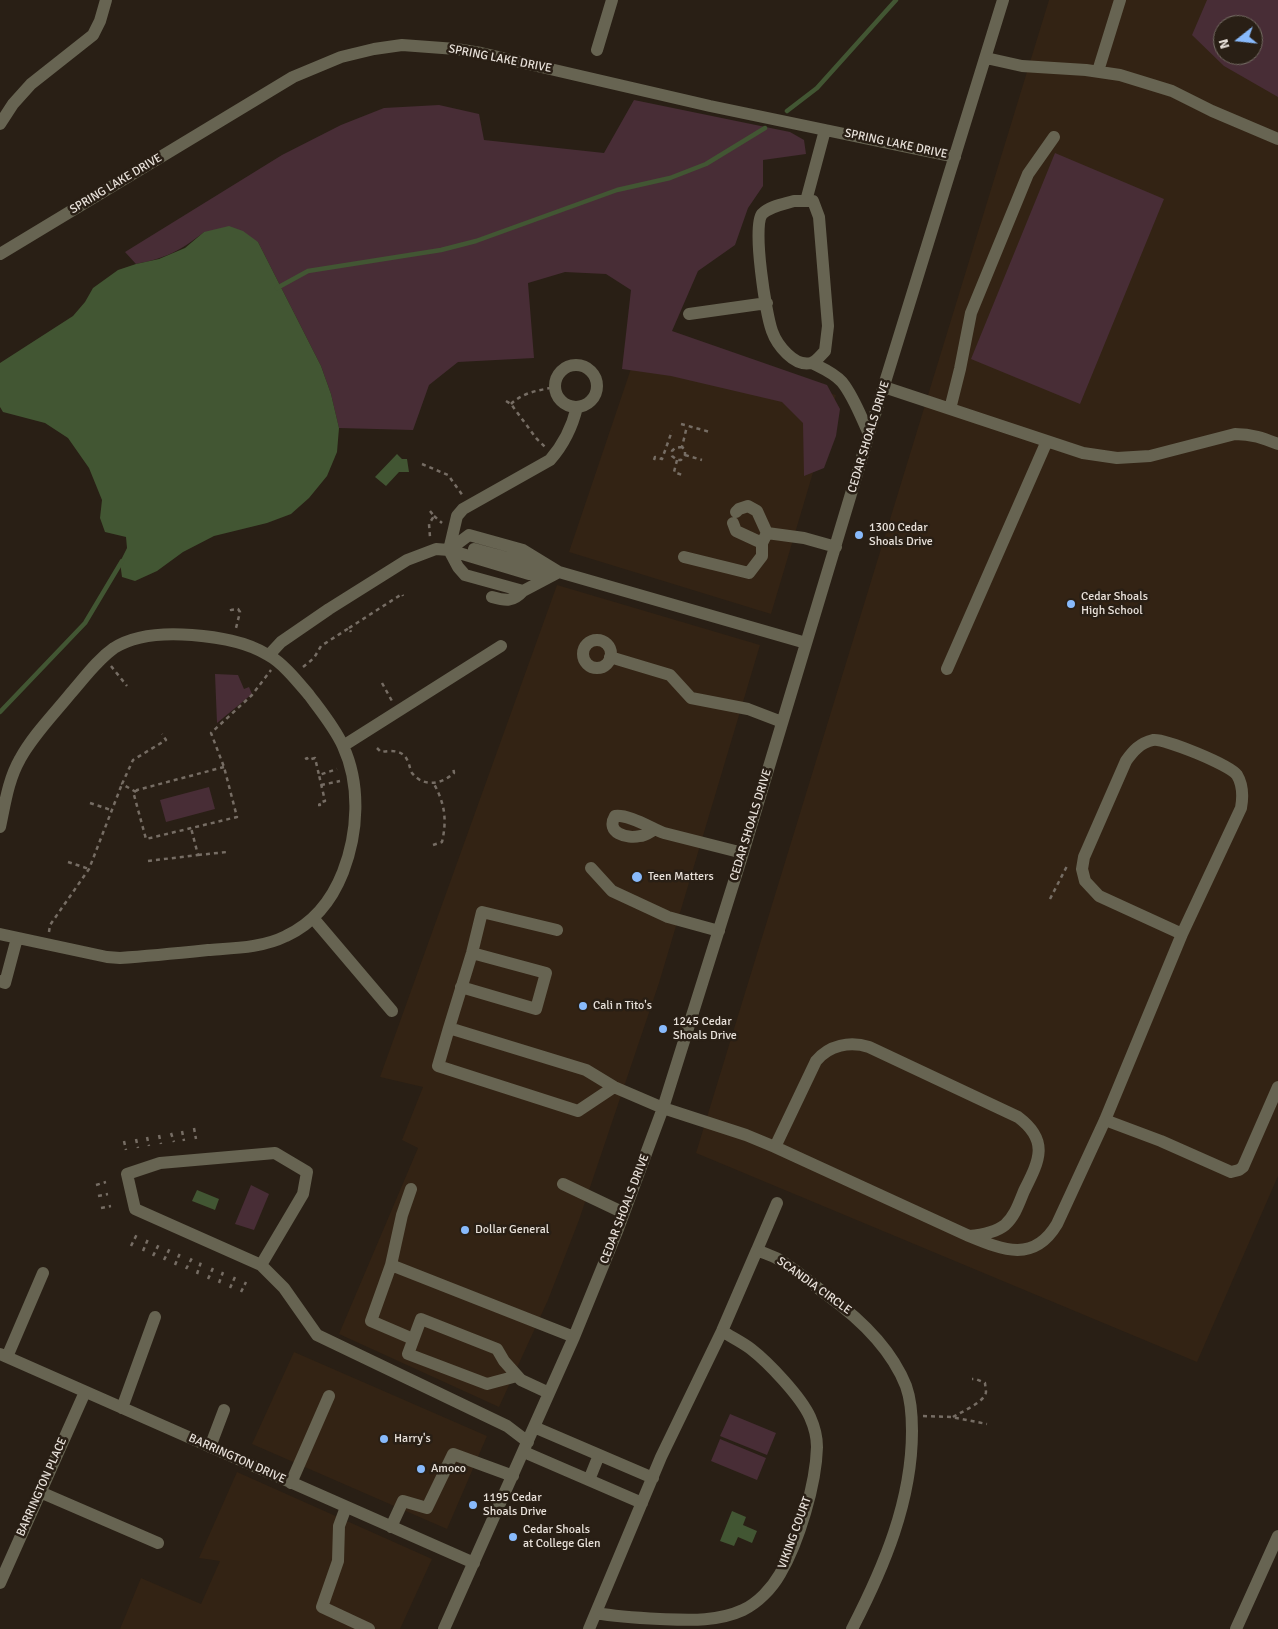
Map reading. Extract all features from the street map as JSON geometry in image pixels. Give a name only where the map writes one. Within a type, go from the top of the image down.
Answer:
[{"type":"street","points":[[0,124],[13,104],[31,84],[93,35],[100,21],[106,0]]},
{"type":"street","points":[[597,50],[612,0]]},
{"type":"street","name":"CEDAR SHOALS DRIVE","points":[[444,1629],[574,1337],[624,1213],[663,1108],[743,853],[869,434],[1003,0]]},
{"type":"street","points":[[1098,71],[1120,0]]},
{"type":"street","name":"SPRING LAKE DRIVE","points":[[0,254],[293,77],[341,57],[374,48],[402,45],[429,46],[481,53],[710,106],[955,157]]},
{"type":"street","points":[[986,58],[1010,64],[1098,71],[1120,75],[1172,92],[1212,111],[1278,138]]},
{"type":"street","points":[[806,201],[825,130]]},
{"type":"street","points":[[950,409],[971,313],[1028,174],[1054,137]]},
{"type":"street","points":[[812,363],[825,351],[828,326],[819,217],[813,201],[794,201],[774,207],[762,214],[758,222],[758,243],[772,331],[781,348],[793,358],[804,363],[812,363],[834,375],[842,382],[856,404],[869,434]]},
{"type":"street","points":[[689,314],[767,303]]},
{"type":"street","points":[[578,365],[589,369],[594,374],[597,382],[596,394],[592,401],[584,406],[577,407],[565,404],[558,396],[556,387],[558,376],[567,367],[578,365]]},
{"type":"street","points":[[884,387],[1083,453],[1117,458],[1150,456],[1235,434],[1260,436],[1278,444]]},
{"type":"street","points":[[523,591],[465,575],[458,567],[449,550],[458,516],[463,509],[550,460],[560,449],[568,435],[577,407]]},
{"type":"street","points":[[947,669],[1047,441]]},
{"type":"street","points":[[684,557],[749,573],[762,556],[765,538],[756,511],[748,506],[739,509],[734,518],[736,531],[765,538],[804,538],[836,547]]},
{"type":"street","points":[[449,550],[469,536],[523,550],[559,572],[806,643]]},
{"type":"street","points":[[269,655],[289,636],[407,560],[436,549],[449,550],[529,574],[559,572]]},
{"type":"street","points":[[492,598],[506,601],[516,599],[523,591],[559,572]]},
{"type":"street","points":[[0,827],[11,779],[19,760],[30,742],[96,664],[116,648],[142,637],[174,634],[209,636],[244,644],[269,655],[298,682],[326,718],[343,746],[355,785],[354,829],[347,862],[338,883],[326,905],[301,928],[283,938],[260,945],[136,957],[108,957],[0,934]]},
{"type":"street","points":[[343,746],[501,646]]},
{"type":"street","points":[[610,657],[670,675],[691,698],[748,709],[782,722]]},
{"type":"street","points":[[449,1028],[586,1070],[614,1087],[663,1108],[746,1135],[969,1236],[1000,1248],[1014,1251],[1030,1247],[1051,1234],[1057,1224],[1104,1120],[1182,934],[1241,808],[1243,798],[1242,786],[1236,774],[1228,766],[1167,742],[1154,740],[1134,750],[1126,761],[1084,857],[1082,869],[1085,882],[1098,896],[1182,934]]},
{"type":"street","points":[[655,829],[743,853]]},
{"type":"street","points":[[591,868],[612,891],[668,917],[719,931]]},
{"type":"street","points":[[557,930],[482,912],[438,1066],[578,1111],[614,1087]]},
{"type":"street","points":[[313,918],[392,1011]]},
{"type":"street","points":[[0,982],[5,982],[17,938]]},
{"type":"street","points":[[462,987],[536,1009],[546,973],[472,952]]},
{"type":"street","points":[[775,1147],[816,1060],[822,1053],[832,1048],[859,1044],[877,1051],[1018,1117],[1035,1134],[1039,1158],[1014,1215],[1004,1226],[994,1231],[969,1236]]},
{"type":"street","points":[[1104,1120],[1161,1141],[1231,1172],[1236,1172],[1243,1167],[1278,1087]]},
{"type":"street","points":[[261,1265],[302,1194],[307,1172],[275,1153],[160,1163],[127,1174],[134,1209],[261,1265],[284,1288],[317,1336],[507,1426],[526,1447],[589,1480],[642,1503]]},
{"type":"street","points":[[563,1184],[624,1213]]},
{"type":"street","points":[[410,1189],[391,1265],[371,1321],[413,1339]]},
{"type":"street","points":[[589,1629],[653,1478],[722,1331],[777,1203]]},
{"type":"street","name":"SCANDIA CIRCLE","points":[[757,1250],[778,1259],[848,1310],[891,1357],[906,1386],[912,1416],[910,1464],[900,1519],[869,1596],[852,1629]]},
{"type":"street","points":[[391,1265],[574,1337]]},
{"type":"street","points":[[4,1355],[43,1273]]},
{"type":"street","points":[[122,1408],[155,1316]]},
{"type":"street","points":[[517,1376],[487,1384],[408,1354],[421,1319],[497,1349],[504,1361],[521,1380],[549,1393]]},
{"type":"street","name":"VIKING COURT","points":[[596,1613],[618,1617],[707,1620],[732,1614],[757,1602],[780,1574],[799,1529],[810,1492],[817,1446],[815,1432],[804,1407],[770,1366],[750,1348],[722,1331]]},
{"type":"street","name":"BARRINGTON DRIVE","points":[[4,1355],[474,1564]]},
{"type":"street","name":"BARRINGTON PLACE","points":[[0,1583],[84,1392]]},
{"type":"street","points":[[290,1483],[329,1396]]},
{"type":"street","points":[[210,1447],[224,1410]]},
{"type":"street","points":[[534,1427],[653,1478]]},
{"type":"street","points":[[391,1527],[402,1501],[427,1508],[454,1454],[513,1476]]},
{"type":"street","points":[[589,1480],[599,1455]]},
{"type":"street","points":[[40,1492],[158,1542]]},
{"type":"street","points":[[346,1507],[339,1526],[338,1561],[322,1607],[369,1629]]},
{"type":"street","points":[[1236,1629],[1278,1536]]},
{"type":"path","points":[[511,404],[533,391],[556,387]]},
{"type":"path","points":[[506,401],[511,404],[536,438]]},
{"type":"path","points":[[681,424],[710,432]]},
{"type":"path","points":[[672,452],[673,458],[677,460],[683,459],[685,450],[682,447],[687,426]]},
{"type":"path","points":[[654,460],[655,457],[662,459],[672,431]]},
{"type":"path","points":[[672,452],[675,448],[682,447]]},
{"type":"path","points":[[666,450],[672,452]]},
{"type":"path","points":[[685,455],[702,460]]},
{"type":"path","points":[[677,460],[674,472],[682,475]]},
{"type":"path","points":[[422,464],[448,475],[458,487]]},
{"type":"path","points":[[429,530],[429,524],[434,516],[430,511]]},
{"type":"path","points":[[304,665],[314,658],[321,646],[402,594],[403,596]]},
{"type":"path","points":[[231,609],[238,609],[240,612],[234,642]]},
{"type":"path","points":[[348,628],[351,632]]},
{"type":"path","points":[[224,767],[137,790],[134,794],[146,839],[237,817],[224,767],[210,733],[252,695],[270,671]]},
{"type":"path","points":[[115,672],[127,686]]},
{"type":"path","points":[[382,683],[388,694]]},
{"type":"path","points":[[46,944],[50,925],[89,869],[133,760],[166,740],[162,734]]},
{"type":"path","points":[[377,748],[382,752],[392,750],[403,755],[408,761],[411,772],[422,781],[434,784],[454,773],[453,766]]},
{"type":"path","points":[[305,759],[315,758],[325,801],[318,805]]},
{"type":"path","points":[[319,775],[332,771]]},
{"type":"path","points":[[321,785],[353,778]]},
{"type":"path","points":[[122,784],[136,792]]},
{"type":"path","points":[[433,845],[442,842],[446,822],[439,793],[434,784]]},
{"type":"path","points":[[90,803],[112,810]]},
{"type":"path","points":[[191,828],[198,855]]},
{"type":"path","points":[[148,861],[227,852],[227,854]]},
{"type":"path","points":[[68,862],[89,869]]},
{"type":"path","points":[[1050,899],[1067,866]]},
{"type":"path","points":[[194,1128],[196,1139]]},
{"type":"path","points":[[182,1131],[184,1141]]},
{"type":"path","points":[[171,1133],[174,1142]]},
{"type":"path","points":[[159,1135],[161,1144]]},
{"type":"path","points":[[147,1137],[149,1146]]},
{"type":"path","points":[[136,1139],[138,1148]]},
{"type":"path","points":[[124,1141],[126,1150]]},
{"type":"path","points":[[96,1185],[106,1182]]},
{"type":"path","points":[[98,1196],[108,1194]]},
{"type":"path","points":[[101,1208],[111,1206]]},
{"type":"path","points":[[131,1246],[137,1234]]},
{"type":"path","points":[[143,1252],[148,1239]]},
{"type":"path","points":[[153,1256],[159,1244]]},
{"type":"path","points":[[164,1260],[170,1248]]},
{"type":"path","points":[[175,1265],[180,1253]]},
{"type":"path","points":[[186,1270],[192,1258]]},
{"type":"path","points":[[197,1274],[201,1262]]},
{"type":"path","points":[[208,1279],[213,1268]]},
{"type":"path","points":[[219,1283],[223,1272]]},
{"type":"path","points":[[230,1288],[235,1277]]},
{"type":"path","points":[[241,1292],[246,1282]]},
{"type":"path","points":[[951,1417],[985,1397],[984,1384],[981,1380],[972,1379]]},
{"type":"path","points":[[912,1416],[951,1417],[987,1424]]},
{"type":"shaded area","name":"Cedar Shoals High School","points":[[1049,0],[1278,0],[1278,1176],[1197,1362],[696,1153]]},
{"type":"shaded area","points":[[1207,0],[1278,0],[1278,97],[1223,65],[1263,65],[1263,15],[1213,15],[1213,55],[1192,35]]},
{"type":"shaded area","points":[[634,100],[790,132],[804,140],[806,154],[763,160],[763,186],[748,208],[735,245],[698,271],[672,331],[827,385],[840,409],[836,436],[824,468],[804,476],[803,423],[782,402],[671,376],[622,369],[631,290],[606,274],[565,272],[528,283],[534,358],[458,362],[429,385],[413,430],[339,428],[331,394],[321,366],[258,242],[204,232],[172,253],[147,262],[136,264],[125,252],[282,155],[341,125],[384,108],[439,105],[479,114],[484,140],[604,153]]},
{"type":"shaded area","points":[[1055,153],[1164,199],[1080,404],[971,359]]},
{"type":"shaded area","points":[[229,226],[243,231],[258,242],[321,366],[331,394],[339,428],[337,452],[327,476],[309,498],[291,514],[267,523],[214,536],[183,552],[157,571],[135,581],[122,577],[120,562],[127,548],[126,537],[105,532],[100,518],[102,500],[89,468],[68,438],[45,423],[3,412],[0,407],[0,363],[73,316],[85,302],[93,288],[118,270],[159,259],[185,248],[204,232]]},
{"type":"shaded area","points":[[642,336],[836,395],[771,614],[569,552]]},
{"type":"shaded area","points":[[397,454],[402,459],[407,459],[409,472],[399,472],[386,486],[375,477]]},
{"type":"shaded area","points":[[557,585],[760,645],[659,983],[579,1220],[548,1300],[499,1407],[339,1334],[418,1148],[402,1140],[423,1087],[380,1077]]},
{"type":"shaded area","points":[[215,674],[238,675],[244,689],[249,687],[252,694],[217,723]]},
{"type":"shaded area","points":[[209,787],[215,809],[166,822],[160,800]]},
{"type":"shaded area","points":[[251,1185],[269,1194],[254,1230],[235,1224]]},
{"type":"shaded area","points":[[197,1190],[219,1199],[215,1210],[192,1201]]},
{"type":"shaded area","points":[[294,1352],[487,1436],[447,1529],[252,1444]]},
{"type":"shaded area","points":[[730,1414],[776,1433],[767,1455],[720,1436]]},
{"type":"shaded area","points":[[720,1439],[766,1458],[757,1480],[711,1461]]},
{"type":"shaded area","points":[[237,1472],[432,1559],[400,1629],[120,1629],[141,1578],[201,1604],[220,1561],[199,1558]]},
{"type":"shaded area","points":[[732,1511],[746,1517],[743,1525],[757,1531],[752,1543],[738,1537],[734,1546],[720,1541]]},
{"type":"waterway","points":[[787,111],[817,88],[896,0]]},
{"type":"waterway","points":[[277,288],[308,271],[441,250],[476,241],[617,190],[670,178],[706,164],[765,128]]},
{"type":"waterway","points":[[0,712],[85,623],[122,561]]},
{"type":"place","name":"1300 Cedar Shoals Drive","points":[[859,535]]},
{"type":"place","name":"Cedar Shoals High School","points":[[1071,604]]},
{"type":"place","name":"Teen Matters","points":[[637,877]]},
{"type":"place","name":"Cali n Tito's","points":[[583,1006]]},
{"type":"place","name":"1245 Cedar Shoals Drive","points":[[663,1029]]},
{"type":"place","name":"Dollar General","points":[[465,1230]]},
{"type":"place","name":"Harry's","points":[[384,1439]]},
{"type":"place","name":"Amoco","points":[[421,1469]]},
{"type":"place","name":"1195 Cedar Shoals Drive","points":[[473,1505]]},
{"type":"place","name":"Cedar Shoals at College Glen","points":[[513,1537]]}]
